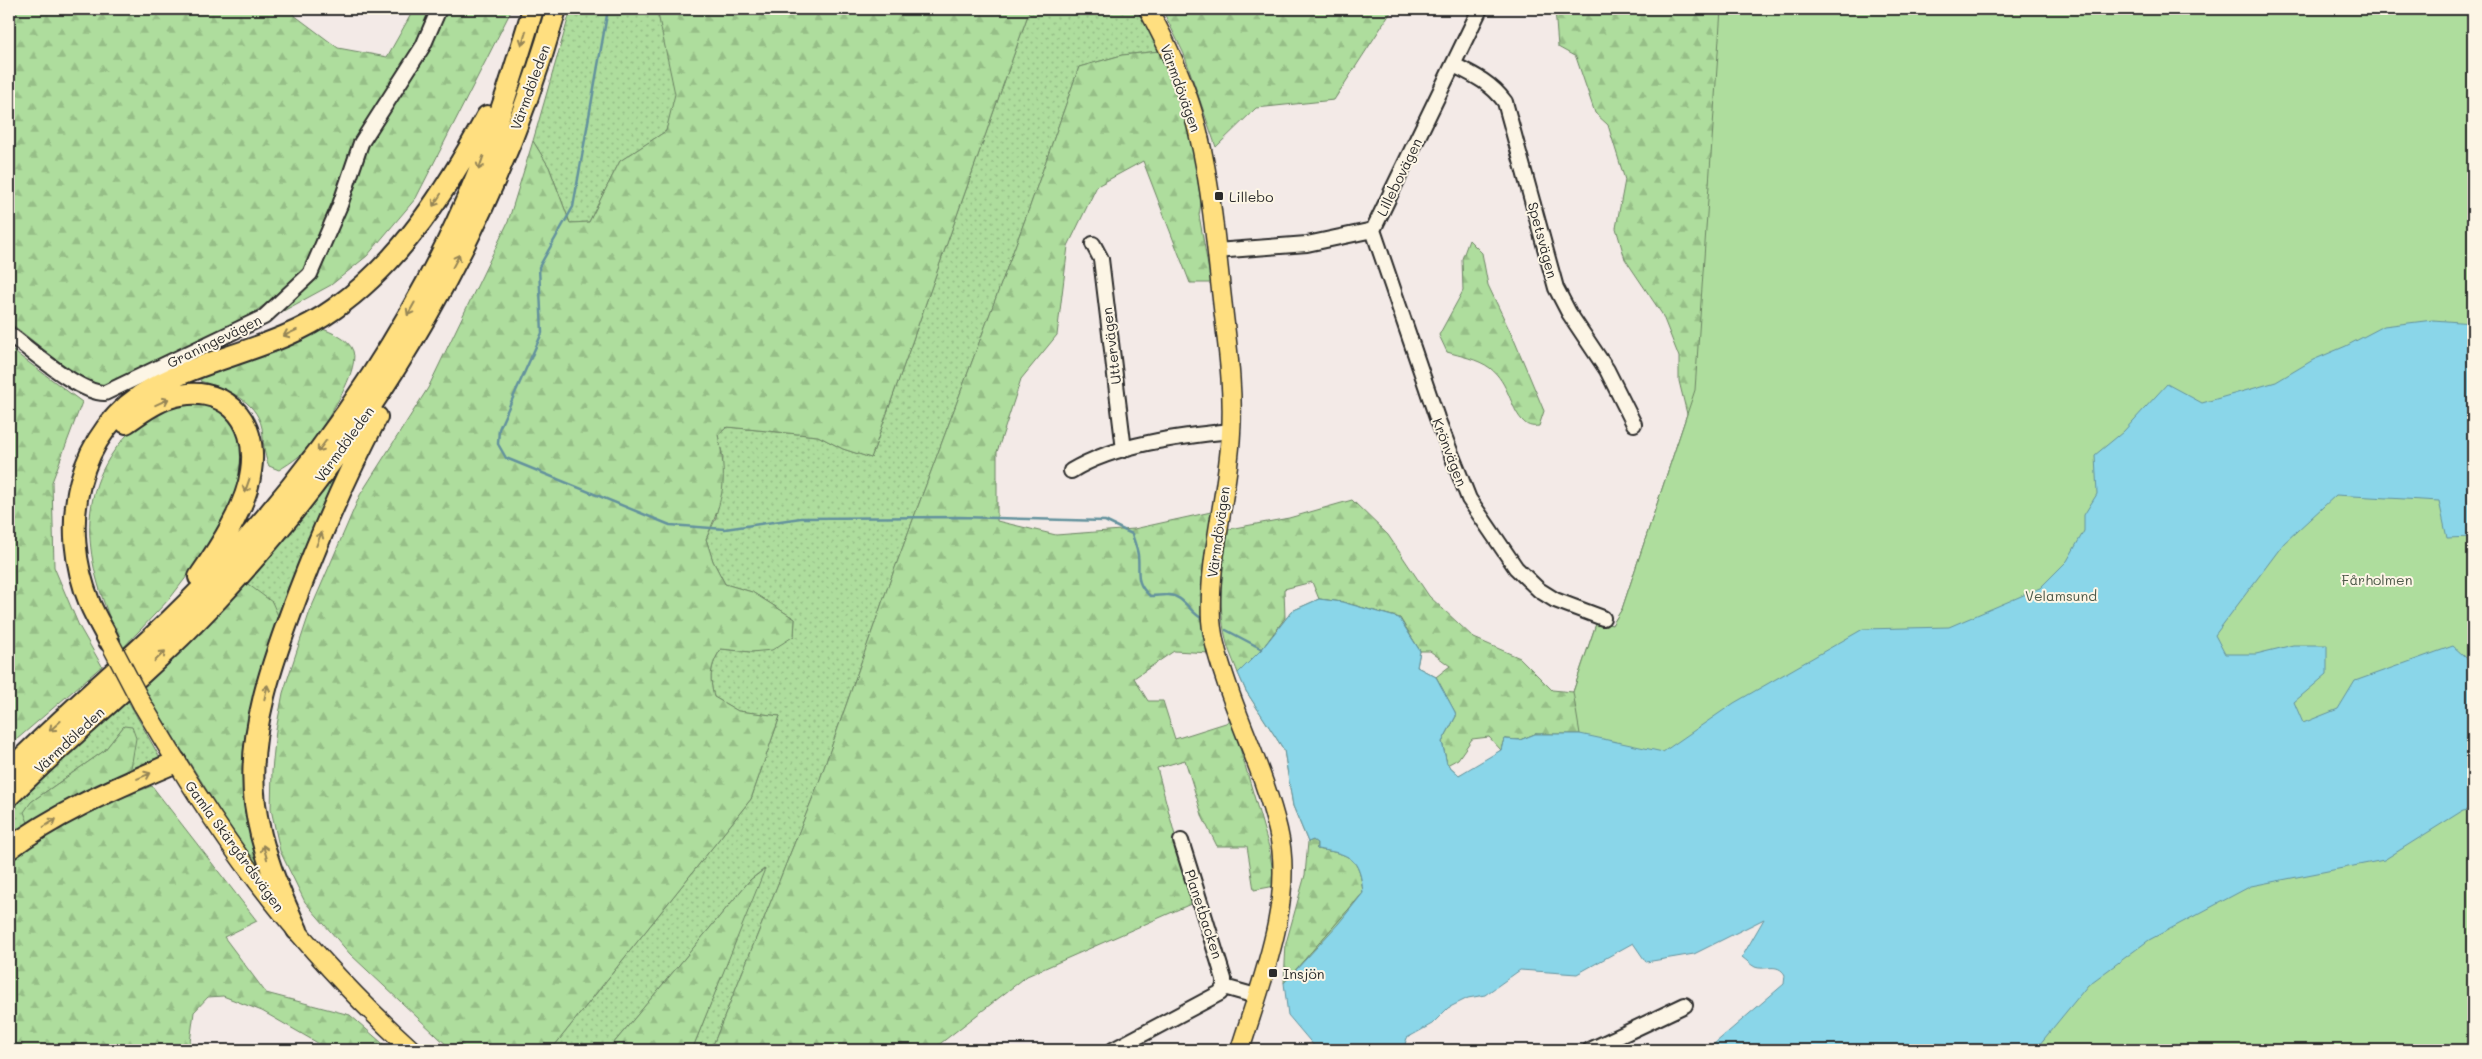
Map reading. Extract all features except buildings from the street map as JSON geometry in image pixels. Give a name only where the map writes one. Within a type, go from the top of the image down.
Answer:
[{"type":"highway","name":"Värmdöleden","points":[[9,772],[41,739],[162,629],[233,556],[288,491],[330,436],[369,378],[407,316],[442,250],[477,175],[533,9]]},
{"type":"highway","name":"Värmdöleden","points":[[9,796],[51,754],[157,659],[228,589],[319,480],[369,410],[398,366],[472,231],[502,164],[543,54],[556,9]]},
{"type":"highway","points":[[109,640],[90,604],[74,541],[73,516],[78,489],[86,460],[99,436],[122,410],[153,387],[304,327],[333,310],[364,285],[391,259],[426,217],[465,157],[514,68]]},
{"type":"highway","points":[[297,930],[272,876],[259,828],[254,775],[261,711],[270,673],[285,627],[327,518],[433,304]]},
{"type":"highway","points":[[109,640],[86,572],[81,542],[81,516],[87,486],[95,463],[124,424],[145,410],[168,398],[189,393],[206,394],[221,399],[236,409],[245,422],[251,438],[251,474],[229,529],[210,562],[162,629]]},
{"type":"highway","points":[[9,849],[64,814],[111,790],[176,762]]},
{"type":"main road","name":"Värmdövägen","points":[[1148,9],[1174,63],[1192,111],[1204,160],[1231,370],[1232,431],[1230,456],[1212,562],[1212,624],[1217,652],[1227,685],[1278,831],[1283,871],[1283,892],[1274,937],[1256,996],[1243,1050]]},
{"type":"main road","name":"Gamla Skärgårdsvägen","points":[[109,640],[142,704],[176,762],[258,882],[297,930],[372,1012],[412,1050]]},
{"type":"street","name":"Graningevägen","points":[[9,334],[78,385],[92,392],[105,393],[264,317],[310,274],[340,205],[361,143],[423,46],[439,9]]},
{"type":"street","name":"Lillebovägen","points":[[1216,252],[1307,244],[1372,230],[1480,9]]},
{"type":"street","name":"Spetsvägen","points":[[1454,65],[1483,79],[1496,89],[1505,102],[1556,288],[1569,313],[1607,370],[1634,424]]},
{"type":"street","name":"Krönvägen","points":[[1372,230],[1437,418],[1469,499],[1516,568],[1539,590],[1555,600],[1603,618]]},
{"type":"street","name":"Uttervägen","points":[[1093,244],[1101,259],[1124,450]]},
{"type":"street","points":[[1071,471],[1087,461],[1124,450],[1181,437],[1232,431]]},
{"type":"street","name":"Planetbacken","points":[[1180,840],[1224,979],[1224,987]]},
{"type":"street","points":[[1113,1050],[1220,993],[1224,987],[1256,996]]},
{"type":"street","points":[[1593,1050],[1685,1005]]},
{"type":"green space","points":[[18,9],[286,9],[338,48],[387,57],[414,9],[431,9],[413,54],[358,138],[313,259],[284,291],[243,320],[97,388],[81,379],[9,322],[9,27]]},
{"type":"green space","points":[[444,9],[512,9],[416,198],[367,256],[331,285],[276,315],[314,275],[366,145]]},
{"type":"green space","points":[[571,9],[657,9],[676,94],[666,131],[620,161],[589,222],[570,223],[549,167],[533,141]]},
{"type":"green space","points":[[657,9],[1030,9],[871,458],[843,449],[818,436],[727,427],[718,435],[723,464],[722,488],[717,512],[706,539],[713,561],[725,584],[752,592],[795,619],[794,636],[772,650],[751,652],[721,649],[713,666],[711,684],[714,697],[738,711],[780,716],[751,799],[551,1050],[452,1050],[350,954],[305,902],[280,851],[271,809],[276,730],[283,693],[310,611],[360,495],[428,388],[508,222],[533,141],[549,167],[570,223],[589,222],[620,161],[666,131],[675,94]]},
{"type":"green space","points":[[1030,9],[1139,9],[1160,51],[1122,55],[1079,67],[1029,209],[883,600],[819,782],[711,1050],[692,1050],[764,869],[750,880],[608,1050],[551,1050],[751,799],[780,716],[738,711],[714,697],[712,690],[711,678],[713,667],[721,649],[751,652],[794,636],[795,619],[752,592],[725,584],[713,561],[706,539],[716,518],[723,458],[718,435],[727,427],[818,436],[843,449],[871,458]]},
{"type":"green space","points":[[1162,9],[1393,9],[1334,100],[1256,108],[1216,147],[1184,54]]},
{"type":"green space","points":[[1555,9],[2406,9],[1663,752],[1535,734],[1520,740],[1505,739],[1501,750],[1489,737],[1472,739],[1458,759],[1447,765],[1442,742],[1456,716],[1436,677],[1450,666],[1430,651],[1420,651],[1399,618],[1342,602],[1319,599],[1312,582],[1284,589],[1285,618],[1262,649],[1238,673],[1228,647],[1223,626],[1221,598],[1224,556],[1229,529],[1289,518],[1352,500],[1388,535],[1429,596],[1474,638],[1520,658],[1552,690],[1573,692],[1597,621],[1612,625],[1622,609],[1687,414],[1679,381],[1679,357],[1662,314],[1625,259],[1616,228],[1625,180],[1608,125],[1595,113],[1576,57],[1558,47]]},
{"type":"green space","name":"Velamsund","points":[[1721,9],[2473,9],[2473,1050],[1751,1050],[1819,976],[1772,891],[1647,906],[1284,983],[1363,893],[1362,881],[1356,865],[1351,859],[1338,853],[1317,849],[1317,843],[1313,840],[1308,842],[1293,806],[1284,750],[1246,691],[1238,673],[1262,649],[1292,611],[1319,599],[1342,602],[1400,618],[1420,651],[1417,667],[1436,677],[1455,712],[1456,716],[1442,742],[1447,764],[1459,775],[1478,766],[1501,750],[1504,739],[1520,740],[1535,734],[1580,734],[1573,692],[1597,621],[1612,625],[1622,609],[1695,390]]},
{"type":"green space","points":[[1160,51],[1192,137],[1201,203],[1199,215],[1211,283],[1190,283],[1143,161],[1097,186],[1068,246],[1057,335],[1021,379],[997,452],[997,521],[1056,535],[1134,529],[1211,512],[1203,593],[1210,653],[1174,651],[1134,678],[1148,701],[1163,701],[1175,739],[1232,721],[1269,847],[1275,886],[1254,890],[1247,846],[1217,846],[1203,818],[1185,760],[1157,768],[1193,903],[1027,976],[932,1050],[711,1050],[819,782],[883,600],[1029,209],[1079,67],[1122,55]]},
{"type":"green space","points":[[1469,240],[1482,253],[1488,285],[1515,342],[1544,411],[1539,426],[1530,426],[1522,420],[1501,381],[1490,368],[1475,360],[1447,352],[1439,335],[1463,291],[1462,259]]},
{"type":"green space","points":[[320,328],[339,336],[351,347],[354,361],[350,375],[335,407],[315,437],[298,457],[279,470],[269,466],[262,428],[259,418],[253,409],[229,391],[200,381],[205,373]]},
{"type":"green space","points":[[9,348],[82,402],[52,482],[54,567],[79,626],[102,666],[9,746]]},
{"type":"green space","points":[[176,403],[212,405],[224,412],[240,429],[244,470],[230,510],[204,554],[171,597],[123,648],[100,590],[93,561],[90,533],[92,505],[99,477],[114,451],[136,426]]},
{"type":"green space","points":[[346,462],[280,620],[245,582]]},
{"type":"green space","points":[[245,582],[272,602],[280,620],[248,816],[260,870],[223,816],[141,685]]},
{"type":"green space","points":[[127,699],[159,756],[158,760],[130,774],[124,726],[104,751],[31,802],[29,825],[9,840],[9,812]]},
{"type":"green space","points":[[124,726],[132,727],[136,738],[130,774],[29,825],[24,812],[31,802],[104,751]]},
{"type":"green space","points":[[152,786],[257,921],[224,937],[266,993],[350,1015],[390,1050],[330,1050],[262,1011],[223,996],[208,997],[194,1012],[189,1050],[9,1050],[9,861],[80,813]]},
{"type":"green space","points":[[1313,839],[1317,843],[1317,849],[1338,853],[1352,859],[1362,881],[1363,893],[1284,983],[1286,943],[1305,875],[1308,842]]},
{"type":"green space","points":[[765,869],[692,1050],[608,1050],[750,880]]},
{"type":"water","name":"Insjön","points":[[2433,320],[2473,323],[2473,537],[2447,538],[2439,501],[2336,495],[2284,543],[2215,635],[2225,654],[2256,654],[2293,645],[2327,645],[2327,674],[2294,702],[2303,723],[2338,709],[2355,681],[2453,646],[2473,664],[2473,809],[2462,811],[2384,860],[2251,886],[2149,940],[2088,985],[2035,1050],[1707,1050],[1784,984],[1785,975],[1779,969],[1755,967],[1742,957],[1764,919],[1694,954],[1646,962],[1633,943],[1577,974],[1520,970],[1485,995],[1468,998],[1448,1008],[1432,1024],[1407,1038],[1404,1047],[1398,1047],[1394,1050],[1366,1050],[1364,1047],[1348,1045],[1338,1050],[1315,1047],[1288,1015],[1284,983],[1339,923],[1363,893],[1359,872],[1351,859],[1338,853],[1317,849],[1317,843],[1313,840],[1308,842],[1293,806],[1284,750],[1246,691],[1238,673],[1262,649],[1292,611],[1319,599],[1342,602],[1399,618],[1420,651],[1417,667],[1436,677],[1455,712],[1456,716],[1442,742],[1447,764],[1459,775],[1501,750],[1504,739],[1520,740],[1535,734],[1580,734],[1663,752],[1734,703],[1863,629],[1949,627],[2040,588],[2067,561],[2084,531],[2084,515],[2097,494],[2095,455],[2123,432],[2167,384],[2202,403],[2276,382],[2313,360],[2346,346],[2384,326]]},
{"type":"waterway","points":[[608,9],[573,207],[539,267],[542,333],[499,429],[498,444],[506,458],[670,525],[725,529],[801,518],[959,517],[1105,521],[1132,534],[1138,555],[1140,582],[1145,591],[1150,596],[1173,595],[1178,597],[1203,619]]},
{"type":"waterway","points":[[1226,630],[1262,649]]},
{"type":"place","name":"Lillebo","points":[[1219,196]]},
{"type":"place","name":"Insjön","points":[[1273,973]]},
{"type":"park label","name":"Fårholmen","points":[[2377,579]]}]
